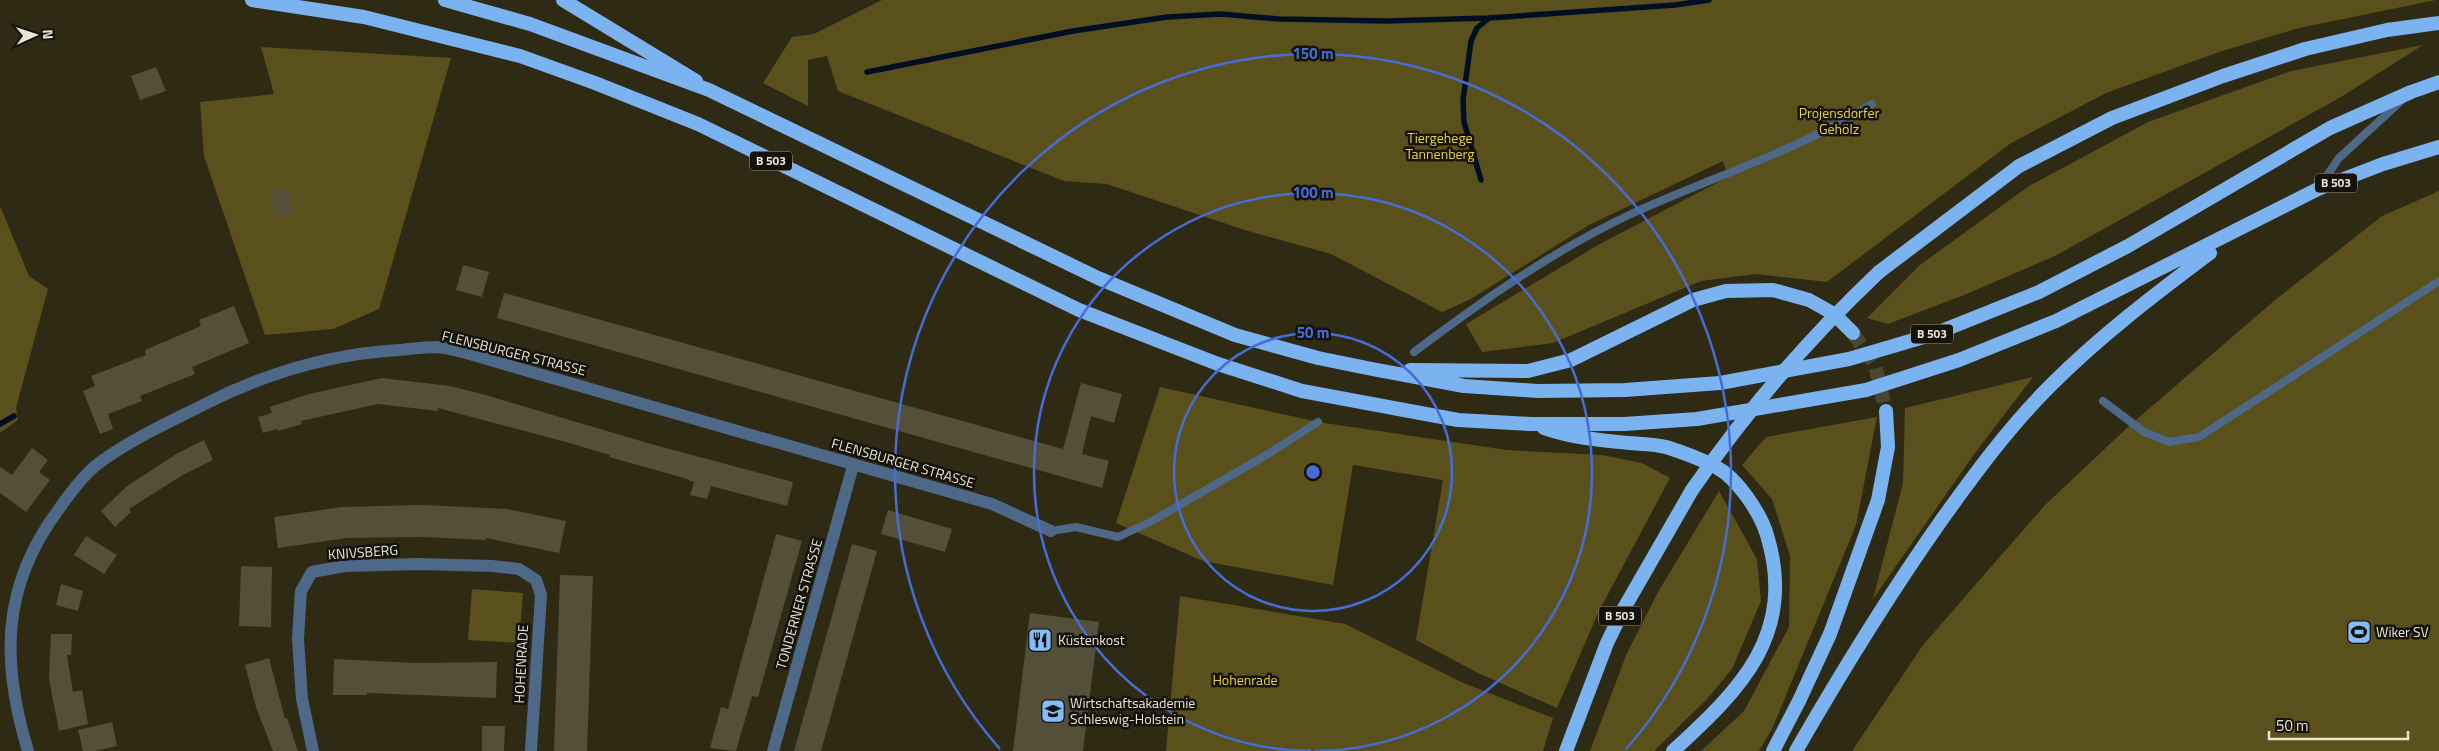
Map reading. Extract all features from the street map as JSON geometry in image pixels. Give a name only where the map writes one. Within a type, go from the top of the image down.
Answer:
[{"type":"highway","name":"B 503","points":[[252,0],[364,17],[408,26],[520,56],[595,83],[698,124],[1079,310],[1218,364],[1302,391],[1458,420],[1531,424],[1624,424],[1697,420],[1866,390],[1959,360],[2056,321],[2238,231],[2318,189],[2383,164],[2439,147]]},
{"type":"highway","name":"B 503","points":[[445,0],[530,24],[709,90],[1098,278],[1235,334],[1318,358],[1372,369],[1464,386],[1538,391],[1625,390],[1720,383],[1849,359],[1934,334],[2039,292],[2128,246],[2330,128],[2411,92],[2439,82]]},
{"type":"highway","points":[[563,0],[679,68],[709,90]]},
{"type":"highway","name":"B 503","points":[[1566,751],[1607,643],[1623,610],[1692,490],[1732,432],[1796,356],[1879,272],[2019,166],[2112,118],[2223,76],[2305,49],[2388,30],[2439,23]]},
{"type":"highway","name":"B 503","points":[[1796,751],[1850,659],[1907,569],[1982,464],[2049,387],[2108,332],[2238,231]]},
{"type":"highway","name":"B 503","points":[[1372,369],[1528,371],[1571,360],[1693,300],[1726,291],[1773,290],[1809,300],[1834,314],[1853,333]]},
{"type":"highway","points":[[1773,751],[1799,702],[1830,634],[1878,500],[1888,447],[1886,411]]},
{"type":"highway","points":[[1531,424],[1573,438],[1665,446],[1717,467],[1741,489],[1765,526],[1773,554],[1777,580],[1777,600],[1767,636],[1743,679],[1726,700],[1673,751]]},
{"type":"street","name":"FLENSBURGER STRASSE","points":[[28,751],[5,658],[15,601],[30,556],[47,524],[85,476],[99,464],[157,428],[224,394],[278,372],[316,362],[374,351],[437,347],[514,367],[853,466],[992,504],[1051,531]]},
{"type":"street","name":"TONDERNER STRASSE","points":[[773,751],[853,466]]},
{"type":"street","name":"KNIVSBERG","points":[[313,751],[302,698],[298,639],[301,591],[312,572],[345,566],[419,564],[492,566],[519,569],[536,580]]},
{"type":"street","name":"HOHENRADE","points":[[531,751],[541,595],[536,580]]},
{"type":"lane","points":[[2318,189],[2339,158],[2411,92]]},
{"type":"lane","points":[[1414,352],[1471,309],[1563,252],[1622,219],[1816,136],[1872,104]]},
{"type":"lane","points":[[2103,402],[2144,432],[2169,442],[2199,437],[2439,281]]},
{"type":"lane","name":"FLENSBURGER STRASSE","points":[[1051,531],[1076,527],[1118,537],[1152,521],[1268,454],[1318,422]]},
{"type":"green space","name":"Tiergehege Tannenberg","points":[[882,0],[2436,0],[2299,28],[2219,52],[2106,93],[2011,143],[1827,282],[1756,274],[1701,281],[1553,343],[1482,352],[1466,324],[1598,245],[1728,177],[1723,161],[1589,225],[1469,300],[1442,312],[1331,254],[1248,231],[1107,184],[1064,181],[838,91],[827,56],[808,60],[808,106],[763,83],[792,37],[814,34]]},
{"type":"green space","points":[[2423,45],[2341,97],[2055,256],[1964,295],[1888,324],[1867,318],[1920,265],[2029,186],[2148,122],[2291,71]]},
{"type":"green space","points":[[261,47],[451,58],[379,309],[333,329],[265,335],[204,156],[200,102],[274,94]]},
{"type":"green space","points":[[2439,191],[2439,751],[1852,751],[1923,645],[2045,505],[2129,426],[2275,300],[2382,216]]},
{"type":"green space","points":[[0,206],[29,276],[48,289],[16,408],[18,420],[0,433]]},
{"type":"green space","points":[[2033,377],[1975,453],[1873,599],[1903,483],[1905,408]]},
{"type":"green space","points":[[1160,387],[1318,422],[1507,450],[1602,455],[1642,463],[1670,478],[1599,611],[1557,708],[1478,673],[1416,640],[1443,480],[1353,465],[1333,585],[1203,561],[1116,523]]},
{"type":"green space","points":[[1877,417],[1856,525],[1773,727],[1759,751],[1701,751],[1744,711],[1789,627],[1790,556],[1772,499],[1742,465],[1766,437]]},
{"type":"green space","points":[[1719,491],[1757,559],[1761,601],[1732,669],[1707,699],[1654,751],[1590,751],[1627,653],[1658,592]]},
{"type":"green space","points":[[472,589],[523,593],[519,643],[468,640]]},
{"type":"green space","name":"Hohenrade","points":[[1180,596],[1345,624],[1461,682],[1553,718],[1543,751],[1166,751]]},
{"type":"building","points":[[156,67],[166,91],[140,100],[131,76]]},
{"type":"building","points":[[287,187],[293,212],[276,217],[270,191]]},
{"type":"building","points":[[463,265],[489,272],[482,297],[456,290]]},
{"type":"building","points":[[504,293],[1063,449],[1081,383],[1122,394],[1114,423],[1091,416],[1082,454],[1109,461],[1102,488],[497,318]]},
{"type":"building","points":[[234,306],[249,343],[192,367],[195,374],[140,396],[142,401],[108,414],[113,429],[100,434],[83,391],[95,386],[91,376],[146,355],[145,350],[201,326],[199,320]]},
{"type":"building","points":[[382,378],[450,386],[482,394],[651,444],[793,482],[787,506],[711,486],[707,499],[690,495],[694,482],[684,478],[609,457],[610,455],[566,442],[438,408],[438,411],[378,404],[301,421],[302,424],[263,433],[258,417],[272,413],[270,407],[309,394]]},
{"type":"building","points":[[204,440],[213,460],[181,476],[129,509],[131,512],[115,527],[101,511],[127,486],[178,453]]},
{"type":"building","points":[[32,448],[48,460],[39,472],[50,480],[26,512],[0,493],[0,467],[12,475]]},
{"type":"building","points":[[422,505],[507,509],[566,521],[559,553],[486,538],[486,540],[421,537],[347,538],[278,548],[274,517],[342,507]]},
{"type":"building","points":[[888,510],[952,529],[945,552],[881,534]]},
{"type":"building","points":[[776,534],[802,541],[758,697],[752,696],[736,751],[710,748],[721,707],[728,709]]},
{"type":"building","points":[[86,536],[117,555],[104,574],[74,555]]},
{"type":"building","points":[[852,544],[877,551],[821,751],[794,751]]},
{"type":"building","points":[[241,566],[272,567],[271,627],[239,626]]},
{"type":"building","points":[[560,575],[593,576],[587,751],[554,751]]},
{"type":"building","points":[[61,584],[83,591],[78,611],[56,605]]},
{"type":"building","name":"Wirtschaftsakademie Schleswig-Holstein","points":[[1030,613],[1099,622],[1083,751],[1013,751]]},
{"type":"building","points":[[51,634],[72,634],[71,655],[67,655],[73,692],[82,690],[88,724],[59,731],[49,679]]},
{"type":"building","points":[[269,658],[285,719],[287,718],[298,751],[273,751],[256,707],[245,665]]},
{"type":"building","points":[[334,659],[414,663],[497,662],[496,698],[367,693],[367,695],[333,695]]},
{"type":"building","points":[[112,722],[117,746],[96,751],[83,751],[78,730]]},
{"type":"building","points":[[482,726],[505,726],[504,751],[482,751]]},
{"type":"waterway","points":[[867,72],[1073,31],[1167,17],[1221,14],[1279,19],[1386,21],[1489,18],[1675,5],[1709,0]]},
{"type":"waterway","points":[[1481,180],[1464,122],[1463,100],[1471,41],[1477,28],[1489,18]]},
{"type":"waterway","points":[[0,424],[14,416]]},
{"type":"tunnel","points":[[1853,333],[1875,365],[1886,411]]},
{"type":"place","name":"Wiker SV","points":[[2359,632]]},
{"type":"place","name":"Küstenkost","points":[[1040,640]]},
{"type":"place","name":"Wirtschaftsakademie Schleswig-Holstein","points":[[1053,711]]},
{"type":"park label","name":"Projensdorfer Gehölz","points":[[1839,122]]}]
